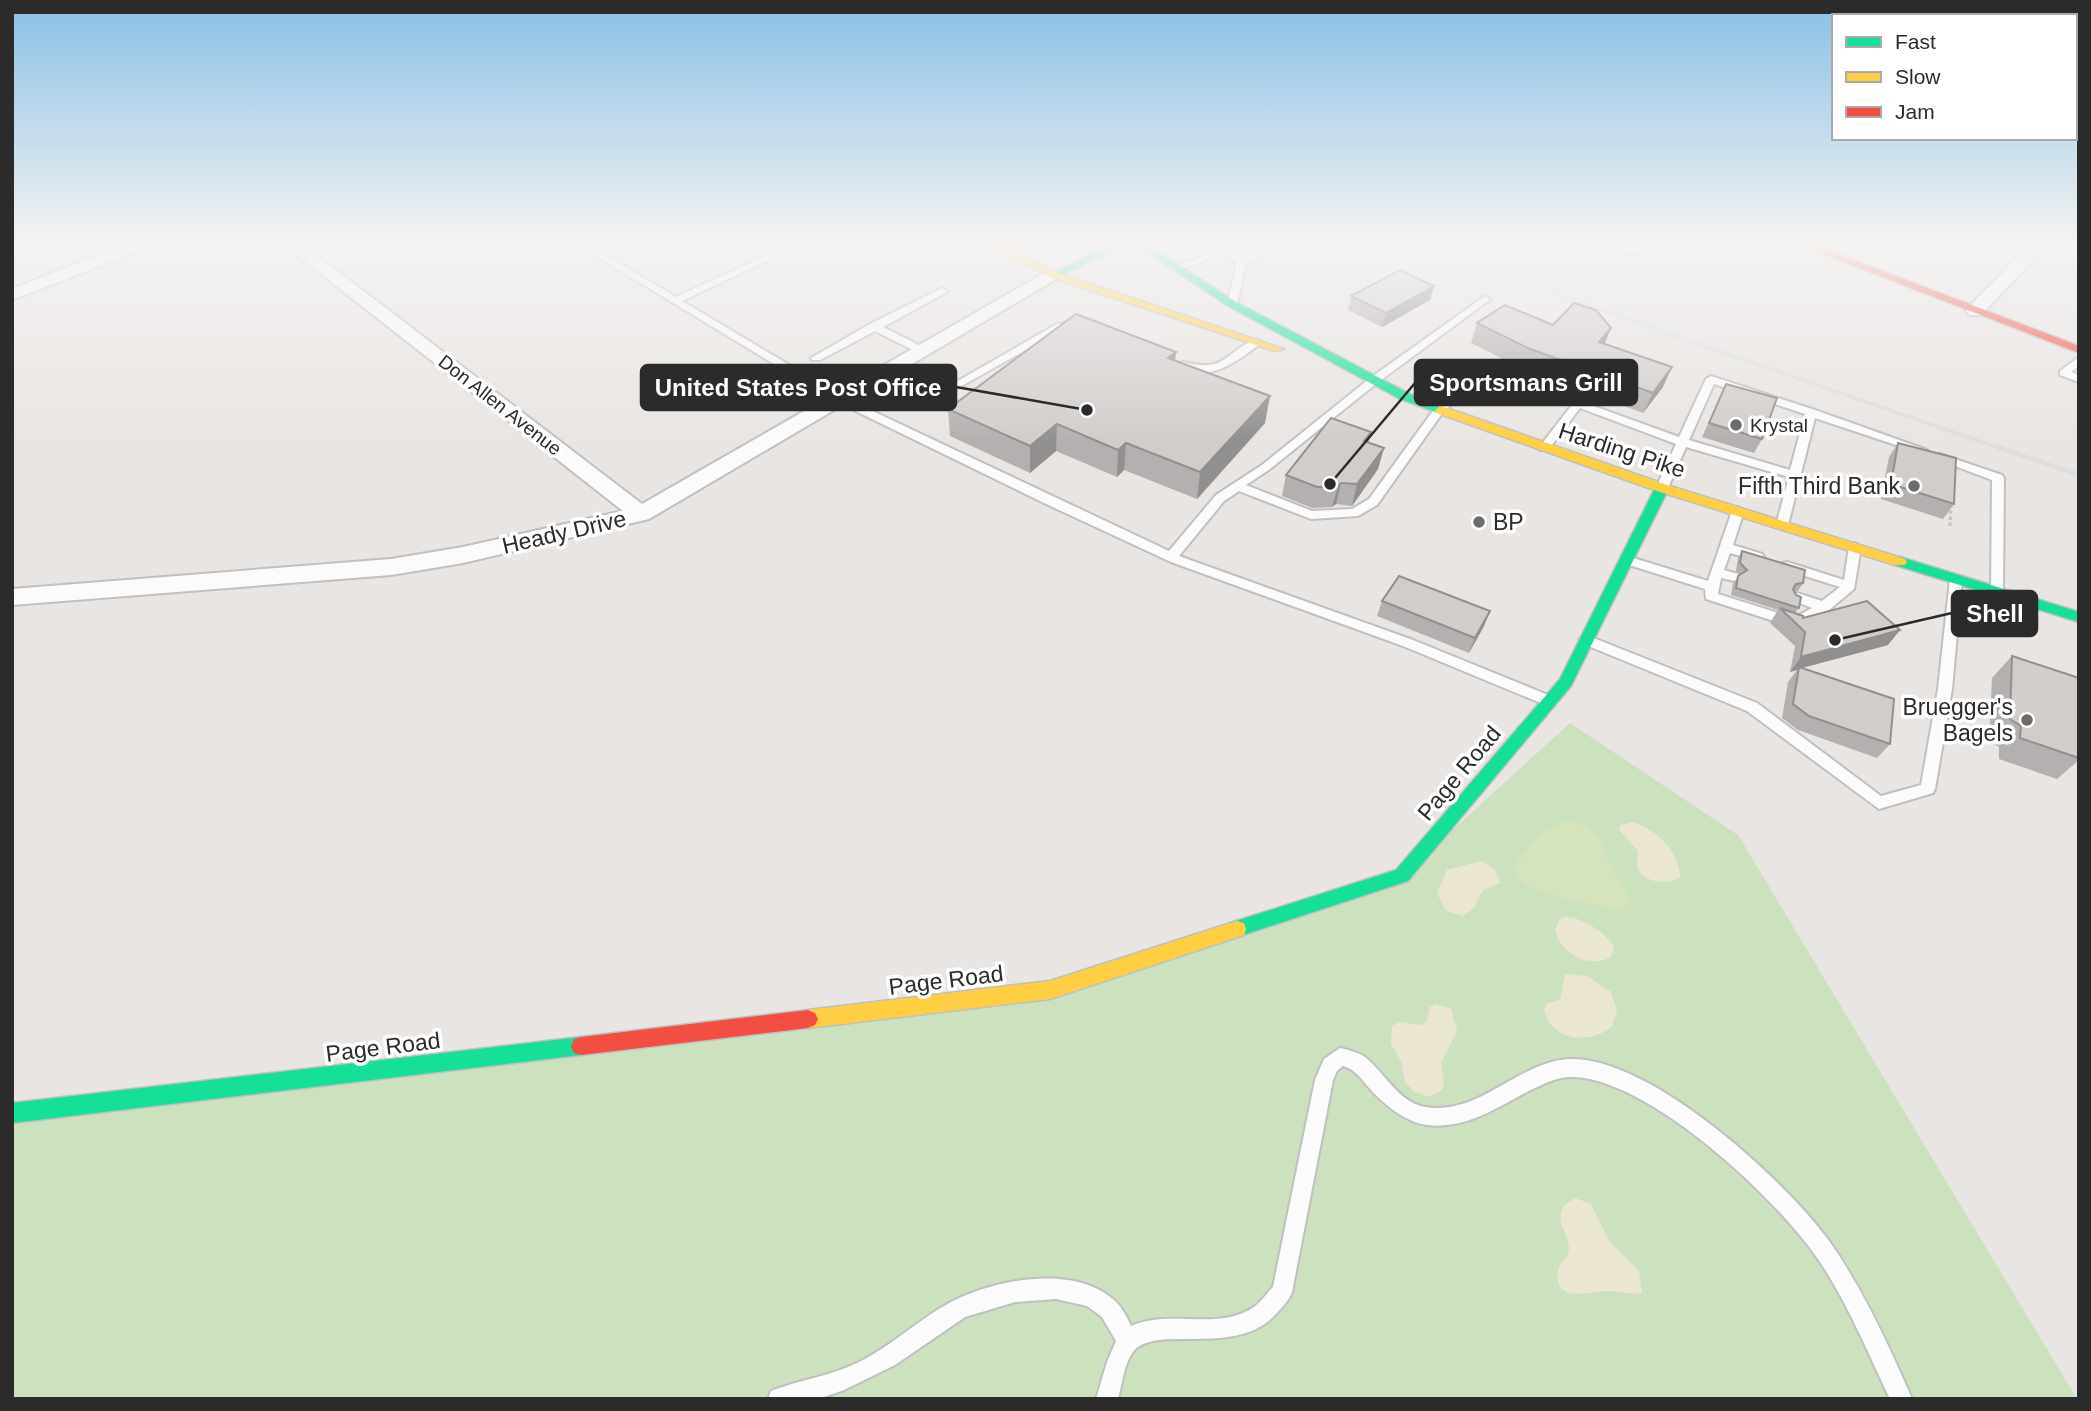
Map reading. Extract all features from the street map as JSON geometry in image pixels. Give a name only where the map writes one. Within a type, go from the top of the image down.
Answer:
[{"type":"street","name":"Don Allen Avenue","points":[[376,310],[641,514]]},
{"type":"street","name":"Heady Drive","points":[[12,597],[391,567],[463,555],[641,514],[994,310]]},
{"type":"street","points":[[1159,310],[1373,381]]},
{"type":"street","name":"Harding Pike","points":[[1243,310],[1373,381],[1439,410],[1662,488],[2079,617]]},
{"type":"street","points":[[1972,310],[2079,351]]},
{"type":"street","name":"Page Road","points":[[12,1113],[1050,990],[1402,876],[1566,681],[1662,488]]},
{"type":"lane","points":[[690,310],[839,399],[1171,557],[1408,643],[1549,701]]},
{"type":"lane","points":[[816,358],[906,310]]},
{"type":"lane","points":[[1171,557],[1220,498],[1266,467],[1373,381],[1470,310]]},
{"type":"lane","points":[[892,369],[936,385],[958,385],[1061,326],[1080,326],[1093,331]]},
{"type":"lane","points":[[874,327],[923,351]]},
{"type":"lane","points":[[1168,359],[1193,369],[1216,370],[1256,342]]},
{"type":"lane","points":[[2079,360],[2064,373],[2079,379]]},
{"type":"lane","points":[[1237,486],[1311,515],[1354,513],[1373,502],[1439,410],[1486,370],[1682,442],[1795,475]]},
{"type":"lane","points":[[1662,488],[1711,379],[1998,478],[1997,592]]},
{"type":"lane","points":[[1544,448],[1578,404]]},
{"type":"lane","points":[[1782,525],[1811,412]]},
{"type":"lane","points":[[1738,511],[1711,596],[1795,623],[1824,607],[1850,586],[1855,547]]},
{"type":"lane","points":[[1726,547],[1850,586]]},
{"type":"lane","points":[[1627,560],[1712,587]]},
{"type":"lane","points":[[1717,573],[1734,577]]},
{"type":"lane","points":[[1586,640],[1752,707],[1879,803],[1928,789],[1945,689],[1956,579]]},
{"type":"lane","points":[[1797,597],[1824,607]]},
{"type":"lane","points":[[1107,1399],[1128,1342],[1151,1329],[1216,1331],[1236,1328],[1257,1319],[1272,1307],[1282,1292],[1324,1080],[1330,1066],[1340,1057],[1356,1062],[1408,1110],[1437,1117],[1470,1112],[1554,1072],[1584,1068],[1632,1084],[1675,1110],[1748,1169],[1809,1230],[1841,1277],[1901,1399]]},
{"type":"lane","points":[[779,1399],[832,1384],[865,1370],[962,1307],[1015,1292],[1064,1290],[1095,1298],[1107,1307],[1128,1342]]},
{"type":"path","points":[[1950,526],[1952,500]]},
{"type":"green space","points":[[1570,723],[1738,835],[2077,1399],[12,1399],[12,1113],[1050,990],[1402,876]]},
{"type":"green space","points":[[1572,821],[1585,825],[1599,839],[1628,894],[1627,906],[1617,909],[1555,896],[1525,884],[1517,875],[1515,865],[1532,843],[1554,826]]},
{"type":"sand","points":[[1632,822],[1650,830],[1665,842],[1676,858],[1680,877],[1670,881],[1657,881],[1641,874],[1637,867],[1638,851],[1619,830],[1621,825]]},
{"type":"sand","points":[[1481,861],[1495,870],[1500,883],[1483,890],[1474,908],[1463,916],[1446,911],[1437,893],[1447,870]]},
{"type":"sand","points":[[1564,917],[1578,919],[1599,931],[1614,947],[1611,957],[1593,961],[1569,952],[1558,939],[1555,930],[1559,920]]},
{"type":"sand","points":[[1565,974],[1587,976],[1611,992],[1617,1010],[1612,1027],[1603,1033],[1582,1038],[1563,1034],[1555,1028],[1544,1010],[1547,1003],[1560,1000]]},
{"type":"sand","points":[[1436,1004],[1451,1009],[1457,1031],[1441,1063],[1444,1082],[1442,1090],[1429,1097],[1414,1092],[1405,1082],[1401,1061],[1391,1044],[1392,1026],[1398,1022],[1422,1025],[1427,1021],[1430,1007]]},
{"type":"sand","points":[[1575,1198],[1591,1204],[1609,1241],[1639,1271],[1642,1293],[1608,1291],[1575,1294],[1561,1288],[1558,1271],[1569,1247],[1561,1218],[1564,1205]]},
{"type":"building","points":[[1497,310],[1517,310],[1553,325],[1567,310],[1596,310],[1611,328],[1599,342],[1672,367],[1653,393],[1530,349],[1477,323]]},
{"type":"building","points":[[1076,314],[1176,352],[1168,358],[1270,396],[1200,472],[1126,443],[1118,450],[1057,424],[1030,446],[948,409]]},
{"type":"building","name":"Krystal","points":[[1726,384],[1777,398],[1762,439],[1709,423]]},
{"type":"building","points":[[1331,418],[1371,432],[1364,441],[1384,448],[1357,484],[1341,483],[1338,486],[1317,487],[1286,475]]},
{"type":"building","points":[[1898,443],[1956,458],[1954,504],[1891,484]]},
{"type":"building","points":[[1742,551],[1805,570],[1803,583],[1796,584],[1793,589],[1796,595],[1801,597],[1799,608],[1736,588],[1738,576],[1747,570],[1740,563]]},
{"type":"building","points":[[1399,576],[1490,611],[1475,638],[1382,601]]},
{"type":"building","points":[[1867,601],[1900,630],[1801,657],[1805,632],[1780,608],[1803,618]]},
{"type":"building","points":[[2012,656],[2079,678],[2079,758],[2020,738],[2021,726],[2010,719]]},
{"type":"building","points":[[1799,667],[1894,699],[1890,744],[1809,716],[1793,704]]},
{"type":"railway","points":[[1603,310],[2005,450]]},
{"type":"railway","points":[[2000,448],[2079,475]]},
{"type":"traffic: fast","points":[[1243,310],[1404,396],[1441,410]]},
{"type":"traffic: fast","points":[[1237,929],[1402,876],[1566,682],[1662,488]]},
{"type":"traffic: fast","points":[[1900,562],[2079,617]]},
{"type":"traffic: fast","points":[[12,1113],[581,1046]]},
{"type":"traffic: slow","points":[[1159,310],[1278,349]]},
{"type":"traffic: slow","points":[[1441,410],[1662,488],[1900,562]]},
{"type":"traffic: slow","points":[[808,1019],[1050,990],[1237,929]]},
{"type":"traffic: jam","points":[[1974,310],[2079,350]]},
{"type":"traffic: jam","points":[[581,1046],[808,1019]]},
{"type":"place","name":"United States Post Office","points":[[1087,410]]},
{"type":"place","name":"Krystal","points":[[1736,425]]},
{"type":"place","name":"Sportsmans Grill","points":[[1330,484]]},
{"type":"place","name":"Fifth Third Bank","points":[[1914,486]]},
{"type":"place","name":"BP","points":[[1479,522]]},
{"type":"place","name":"Shell","points":[[1835,640]]},
{"type":"place","name":"Bruegger's Bagels","points":[[2027,720]]}]
